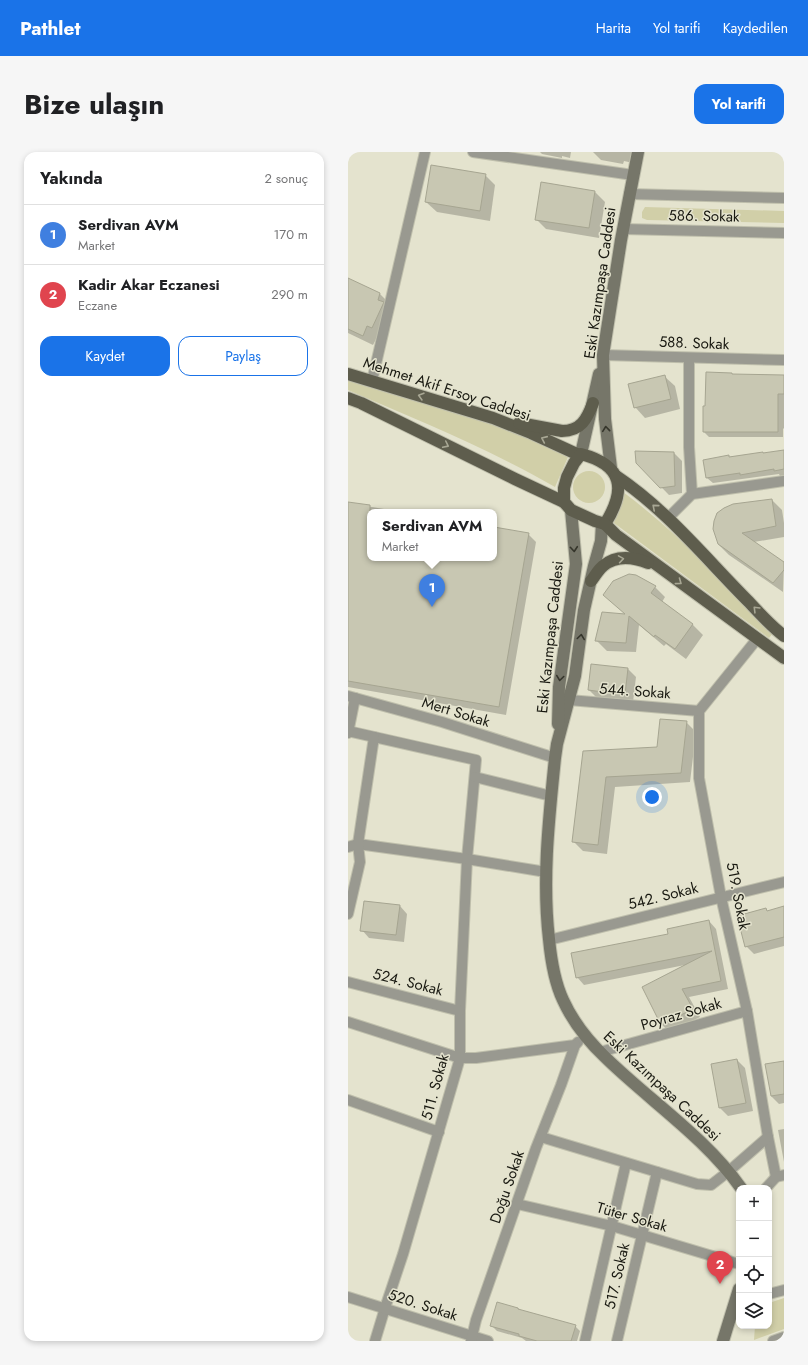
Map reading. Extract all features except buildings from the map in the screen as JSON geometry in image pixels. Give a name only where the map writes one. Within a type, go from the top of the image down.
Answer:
[{"type":"main road","name":"Mehmet Akif Ersoy Caddesi","points":[[348,374],[493,418],[580,455]]},
{"type":"main road","points":[[348,398],[361,403],[603,523],[616,535],[784,658]]},
{"type":"main road","points":[[493,418],[569,431],[579,426],[587,419],[593,404]]},
{"type":"main road","points":[[568,506],[564,488],[567,477],[580,455],[598,460],[668,518],[744,598],[784,636]]},
{"type":"main road","points":[[603,523],[611,514],[618,494],[618,485],[613,472]]},
{"type":"main road","points":[[591,581],[603,566],[612,561],[623,558],[635,558],[658,566]]},
{"type":"street","points":[[372,382],[425,152]]},
{"type":"street","points":[[473,152],[633,175]]},
{"type":"street","name":"Eski Kazımpaşa Caddesi","points":[[613,472],[605,420],[603,355],[629,194],[638,152]]},
{"type":"street","name":"586. Sokak","points":[[629,194],[784,198]]},
{"type":"street","name":"586. Sokak","points":[[623,229],[784,233]]},
{"type":"street","points":[[580,455],[593,404],[603,355]]},
{"type":"street","name":"588. Sokak","points":[[603,355],[784,360]]},
{"type":"street","points":[[689,358],[689,447],[692,494]]},
{"type":"street","points":[[668,518],[692,494],[784,481]]},
{"type":"street","name":"Eski Kazımpaşa Caddesi","points":[[557,744],[559,687],[576,564],[568,506]]},
{"type":"street","name":"Eski Kazımpaşa Caddesi","points":[[603,523],[601,541],[584,610],[575,676],[554,758],[546,872],[546,918],[551,964],[563,1000],[577,1024],[600,1052],[691,1134],[729,1171],[738,1185]]},
{"type":"street","points":[[700,711],[757,638]]},
{"type":"street","points":[[348,914],[360,862],[353,846],[374,737],[348,732],[352,697]]},
{"type":"street","name":"Mert Sokak","points":[[352,697],[442,722],[554,758]]},
{"type":"street","name":"544. Sokak","points":[[569,700],[700,711]]},
{"type":"street","name":"519. Sokak","points":[[700,711],[699,778],[721,897],[747,1011],[768,1137],[780,1176]]},
{"type":"street","name":"511. Sokak","points":[[374,737],[476,760],[467,859],[460,1012],[460,1058],[403,1254],[384,1308],[375,1341]]},
{"type":"street","points":[[475,777],[551,796]]},
{"type":"street","points":[[353,846],[467,859],[546,872]]},
{"type":"street","name":"542. Sokak","points":[[549,940],[784,882]]},
{"type":"street","name":"524. Sokak","points":[[348,982],[460,1012]]},
{"type":"street","name":"Poyraz Sokak","points":[[600,1052],[747,1011]]},
{"type":"street","points":[[348,1022],[460,1058],[476,1058],[575,1045],[586,1035]]},
{"type":"street","name":"Doğu Sokak","points":[[472,1339],[476,1320],[540,1137],[562,1085],[575,1045]]},
{"type":"street","points":[[348,1100],[439,1132]]},
{"type":"street","points":[[540,1137],[697,1184],[711,1185],[768,1137]]},
{"type":"street","points":[[585,1341],[626,1163]]},
{"type":"street","name":"517. Sokak","points":[[617,1341],[657,1172]]},
{"type":"street","points":[[770,1185],[780,1176]]},
{"type":"street","name":"Tüter Sokak","points":[[517,1204],[612,1226],[736,1263]]},
{"type":"street","points":[[772,1293],[784,1290]]},
{"type":"street","name":"520. Sokak","points":[[348,1297],[472,1339],[488,1341]]},
{"type":"street","points":[[723,1341],[736,1307]]},
{"type":"street","points":[[773,1341],[784,1337]]},
{"type":"shaded area","points":[[645,207],[784,211],[784,223],[647,220],[642,218],[642,212]]},
{"type":"shaded area","points":[[348,380],[456,409],[549,445],[568,457],[555,487],[505,460],[348,390]]},
{"type":"shaded area","points":[[586,471],[592,471],[602,478],[605,487],[604,493],[598,500],[592,503],[586,503],[576,496],[573,490],[573,484],[580,474]]},
{"type":"shaded area","points":[[623,492],[663,524],[774,632],[769,638],[614,523]]},
{"type":"shaded area","points":[[784,1298],[784,1329],[754,1340],[755,1329],[772,1329],[772,1302]]},
{"type":"place","name":"Serdivan AVM","points":[[432,607]]},
{"type":"place","name":"Kadir Akar Eczanesi","points":[[720,1284]]}]
